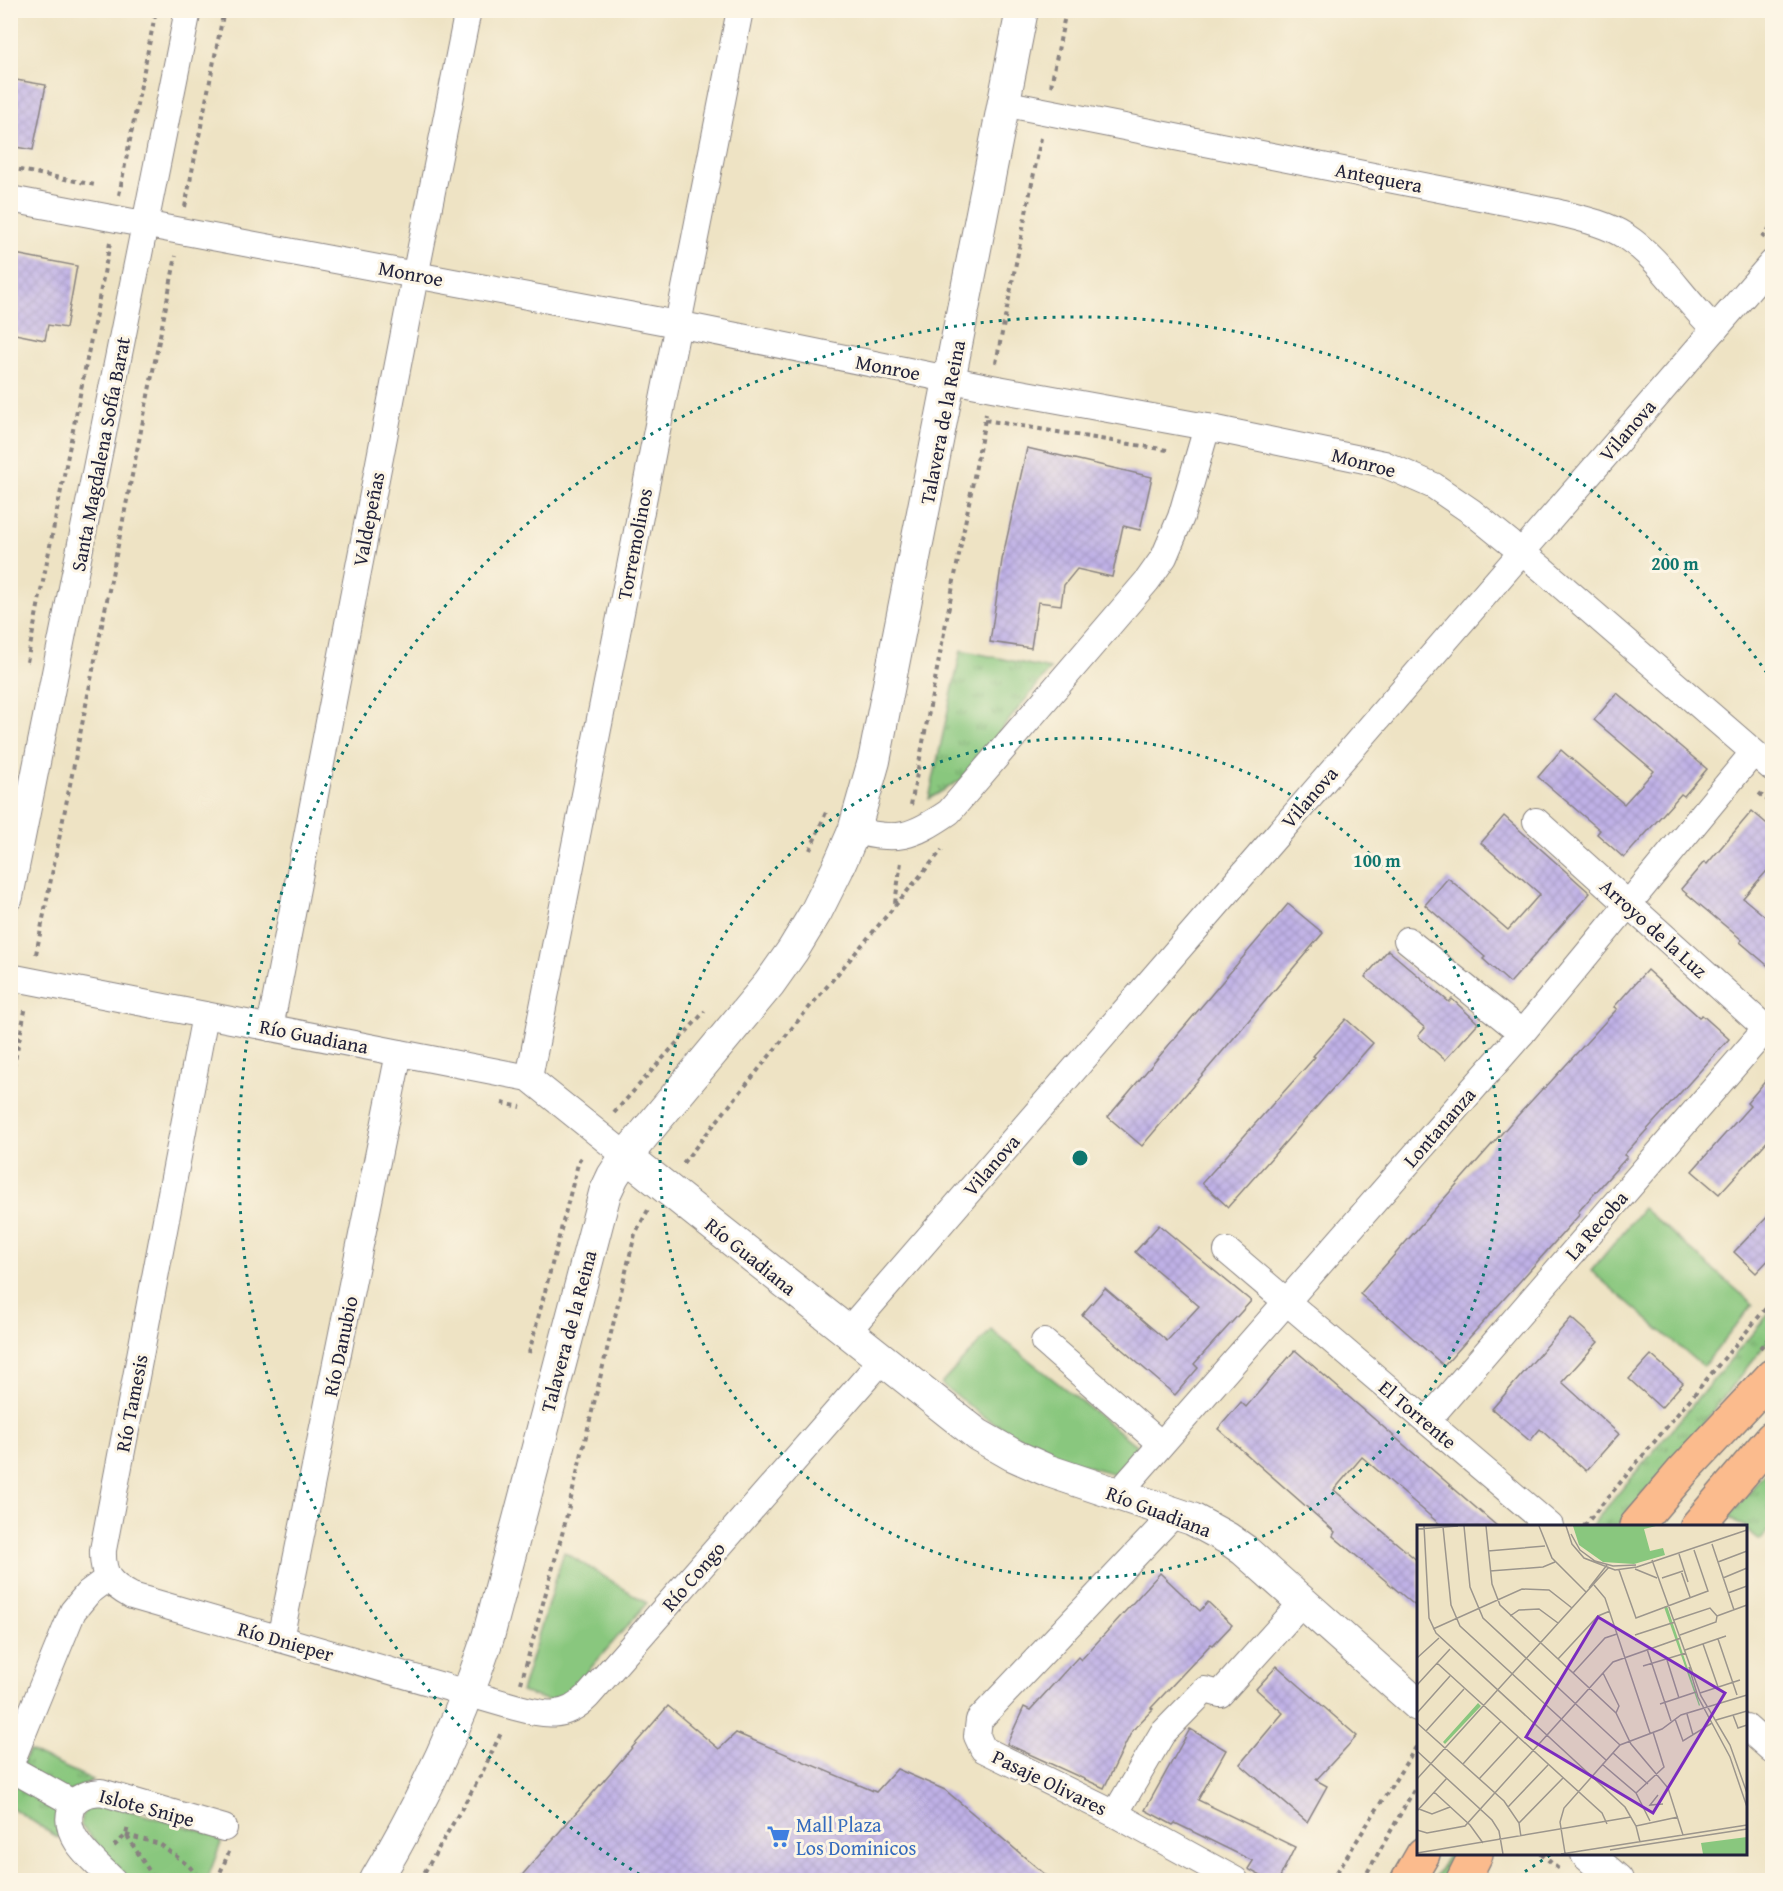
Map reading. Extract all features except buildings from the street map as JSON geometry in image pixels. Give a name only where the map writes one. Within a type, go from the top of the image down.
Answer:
[{"type":"main road","points":[[1638,1525],[1683,1471],[1773,1376]]},
{"type":"main road","points":[[1699,1525],[1773,1438]]},
{"type":"main road","points":[[1408,1881],[1423,1855]]},
{"type":"main road","points":[[1463,1881],[1476,1855]]},
{"type":"street","name":"Santa Magdalena Sofía Barat","points":[[10,897],[188,10]]},
{"type":"street","name":"Valdepeñas","points":[[270,1028],[468,10]]},
{"type":"street","name":"Torremolinos","points":[[529,1078],[740,10]]},
{"type":"street","name":"Talavera de la Reina","points":[[376,1881],[414,1813],[469,1694],[488,1637],[600,1212],[620,1166],[769,984],[794,950],[816,912],[854,831],[874,761],[1022,10]]},
{"type":"street","name":"Antequera","points":[[1003,103],[1556,212],[1596,223],[1624,235],[1654,260],[1714,329]]},
{"type":"street","name":"Monroe","points":[[10,198],[677,324],[1384,464],[1434,486],[1472,512],[1522,552],[1763,761]]},
{"type":"street","name":"Vilanova","points":[[847,1332],[1773,263]]},
{"type":"street","points":[[854,831],[877,837],[905,837],[925,829],[949,812],[1147,581],[1164,557],[1181,517],[1206,427]]},
{"type":"street","name":"Lontananza","points":[[1117,1495],[1522,1033],[1737,774],[1763,761]]},
{"type":"street","name":"Arroyo de la Luz","points":[[1536,821],[1769,1031]]},
{"type":"street","points":[[1407,940],[1522,1033]]},
{"type":"street","name":"Río Guadiana","points":[[21,979],[529,1078],[597,1132],[620,1166],[664,1187],[978,1435],[1013,1455],[1049,1471],[1175,1513],[1200,1523],[1227,1538],[1244,1550],[1417,1703]]},
{"type":"street","name":"Río Tamesis","points":[[108,1578],[103,1567],[103,1550],[205,1015]]},
{"type":"street","name":"La Recoba","points":[[1426,1421],[1769,1031]]},
{"type":"street","name":"Río Danubio","points":[[280,1639],[399,1053]]},
{"type":"street","name":"El Torrente","points":[[1227,1251],[1548,1525]]},
{"type":"street","points":[[1044,1342],[1161,1444]]},
{"type":"street","name":"Río Congo","points":[[469,1694],[533,1712],[558,1714],[579,1705],[882,1360]]},
{"type":"street","name":"Pasaje Olivares","points":[[1175,1513],[979,1720],[977,1736],[983,1749],[1115,1814],[1235,1881]]},
{"type":"street","points":[[10,1767],[73,1611],[88,1593],[108,1578]]},
{"type":"street","name":"Río Dnieper","points":[[108,1578],[132,1596],[469,1694]]},
{"type":"street","points":[[1115,1814],[1162,1734],[1205,1690],[1220,1694],[1303,1602]]},
{"type":"street","points":[[1747,1727],[1773,1750]]},
{"type":"street","name":"Islote Snipe","points":[[10,1767],[73,1803]]},
{"type":"street","name":"Islote Snipe","points":[[113,1881],[74,1838],[67,1819],[73,1803],[87,1793],[101,1792],[224,1828]]},
{"type":"street","points":[[1576,1864],[1617,1881]]},
{"type":"path","points":[[27,664],[156,10]]},
{"type":"path","points":[[10,1085],[26,1006],[21,979],[180,230],[224,10]]},
{"type":"path","points":[[420,1881],[480,1777],[514,1707],[564,1527],[635,1234],[650,1206],[664,1187],[895,905],[905,837],[1066,10]]},
{"type":"path","points":[[1761,10],[1773,14]]},
{"type":"path","points":[[1040,139],[1052,142]]},
{"type":"path","points":[[985,420],[1198,455]]},
{"type":"path","points":[[1737,774],[1773,804]]},
{"type":"path","points":[[808,854],[827,810]]},
{"type":"path","points":[[597,1132],[711,1003]]},
{"type":"path","points":[[18,1005],[26,1006]]},
{"type":"path","points":[[497,1102],[524,1108]]},
{"type":"path","points":[[528,1356],[579,1160],[584,1152],[620,1166]]},
{"type":"path","points":[[1586,1525],[1773,1301]]},
{"type":"path","points":[[1332,1881],[1417,1747]]},
{"type":"path","points":[[1363,1881],[1417,1786]]},
{"type":"path","points":[[96,1862],[126,1835],[133,1802]]},
{"type":"path","points":[[126,1835],[155,1881]]},
{"type":"path","points":[[126,1835],[160,1844],[189,1866],[201,1881]]},
{"type":"path","points":[[1544,1855],[1576,1864]]},
{"type":"green space","points":[[961,650],[1050,669],[961,780],[929,799]]},
{"type":"green space","points":[[1643,1208],[1753,1304],[1703,1367],[1591,1271]]},
{"type":"green space","points":[[1772,1310],[1772,1336],[1675,1459],[1618,1525],[1592,1525]]},
{"type":"green space","points":[[991,1330],[1137,1446],[1118,1475],[1052,1456],[984,1417],[941,1384]]},
{"type":"green space","points":[[1772,1464],[1772,1526],[1760,1540],[1747,1530],[1747,1525],[1742,1525],[1729,1516]]},
{"type":"green space","points":[[564,1552],[647,1603],[569,1693],[553,1702],[521,1692]]},
{"type":"green space","points":[[29,1751],[93,1780],[67,1793],[57,1810],[62,1831],[58,1838],[11,1807],[11,1783]]},
{"type":"green space","points":[[105,1804],[215,1835],[221,1843],[207,1880],[129,1880],[81,1826],[84,1811],[87,1808]]},
{"type":"green space","points":[[1448,1855],[1462,1855],[1448,1880],[1433,1880]]},
{"type":"place","name":"Mall Plaza Los Dominicos","points":[[778,1836]]}]
